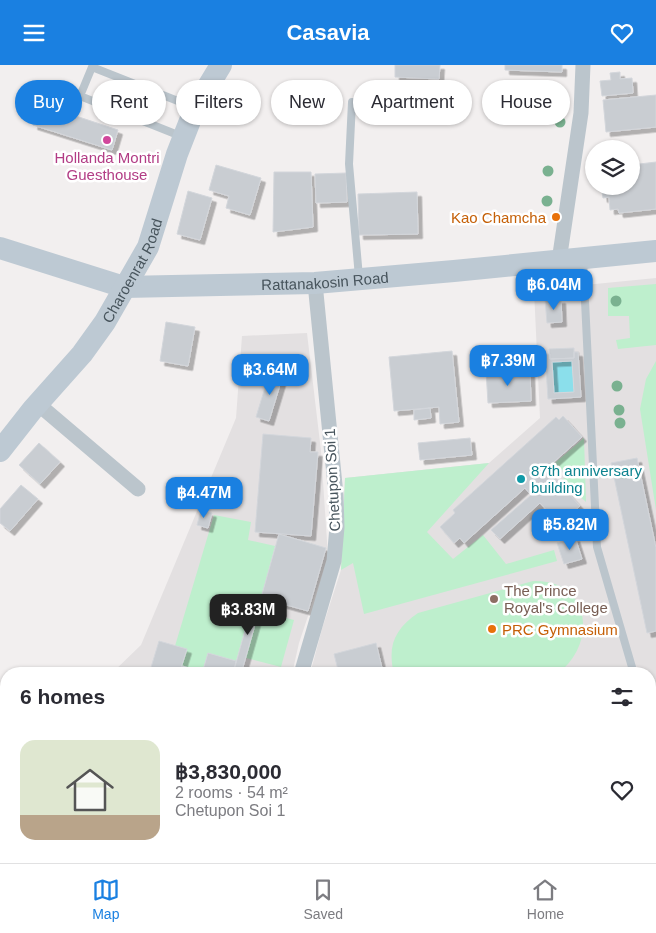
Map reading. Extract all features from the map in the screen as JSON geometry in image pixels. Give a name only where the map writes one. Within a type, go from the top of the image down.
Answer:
[{"type":"street","name":"Charoenrat Road","points":[[212,80],[221,65]]},
{"type":"street","points":[[559,261],[580,113],[583,65]]},
{"type":"street","name":"Charoenrat Road","points":[[0,451],[82,354],[105,322],[148,247],[177,154],[189,125]]},
{"type":"street","name":"Rattanakosin Road","points":[[9,251],[124,287],[315,283],[656,251]]},
{"type":"street","name":"Chetupon Soi 1","points":[[303,667],[334,561],[337,527],[336,495],[315,283]]},
{"type":"street","points":[[38,404],[138,489]]},
{"type":"lane","points":[[176,100],[92,67],[80,96],[185,138]]},
{"type":"lane","points":[[352,103],[349,164],[359,278]]},
{"type":"lane","points":[[583,258],[597,547],[631,667]]},
{"type":"shaded area","name":"The Prince Royal's College","points":[[656,278],[656,667],[312,667],[341,570],[345,478],[489,463],[540,418],[534,290]]},
{"type":"shaded area","points":[[307,333],[321,451],[328,556],[299,643],[294,667],[118,667],[141,645],[236,418],[242,336]]},
{"type":"green space","points":[[656,284],[656,345],[618,349],[616,340],[630,338],[629,316],[608,316],[608,288]]},
{"type":"green space","points":[[656,361],[656,510],[640,409],[646,379]]},
{"type":"green space","points":[[584,438],[586,502],[562,480],[567,475],[555,463]]},
{"type":"green space","points":[[489,463],[427,532],[453,559],[483,535],[506,564],[554,550],[557,561],[364,614],[353,563],[341,570],[345,478]]},
{"type":"green space","points":[[214,515],[251,522],[248,540],[275,546],[261,598],[254,598],[236,661],[208,653],[204,667],[185,667],[182,666],[187,650],[175,646]]},
{"type":"green space","name":"PRC Gymnasium","points":[[533,581],[552,583],[567,590],[577,601],[582,615],[583,630],[579,646],[564,667],[393,667],[392,646],[398,632],[418,613]]},
{"type":"green space","points":[[259,611],[294,620],[281,667],[246,658]]},
{"type":"water","points":[[572,361],[574,392],[554,393],[552,362]]},
{"type":"building","points":[[395,65],[440,65],[439,79],[395,77]]},
{"type":"building","points":[[505,65],[562,65],[562,72],[505,70]]},
{"type":"building","points":[[620,72],[620,79],[632,78],[633,93],[602,96],[600,81],[611,80],[610,73]]},
{"type":"building","points":[[656,95],[656,127],[606,132],[603,100]]},
{"type":"building","points":[[82,118],[92,121],[92,125],[103,125],[118,130],[112,150],[33,125],[82,125]]},
{"type":"building","points":[[656,162],[656,209],[619,213],[618,209],[610,210],[609,197],[603,198],[602,195],[640,195],[640,164]]},
{"type":"building","points":[[216,165],[261,178],[250,215],[226,208],[229,196],[209,190]]},
{"type":"building","points":[[274,172],[311,172],[313,227],[273,232]]},
{"type":"building","points":[[346,173],[347,202],[316,203],[315,174]]},
{"type":"building","points":[[188,191],[212,198],[200,240],[177,234]]},
{"type":"building","points":[[417,192],[418,234],[359,235],[358,194]]},
{"type":"building","points":[[561,299],[562,322],[547,323],[545,300]]},
{"type":"building","points":[[166,322],[195,327],[188,366],[160,361]]},
{"type":"building","points":[[574,348],[574,358],[550,359],[549,349]]},
{"type":"building","points":[[452,351],[459,422],[440,424],[439,407],[394,411],[389,357]]},
{"type":"building","points":[[574,352],[578,352],[581,397],[548,399],[545,354],[550,354],[550,359],[574,358]],"holes":[[[572,361],[574,392],[554,393],[552,362]]]},
{"type":"building","points":[[515,370],[515,373],[530,372],[531,401],[488,403],[486,371]]},
{"type":"building","points":[[270,371],[283,375],[269,421],[256,417]]},
{"type":"building","points":[[430,408],[431,418],[414,420],[414,410]]},
{"type":"building","name":"87th anniversary building","points":[[563,416],[582,437],[546,469],[580,506],[560,524],[540,503],[500,539],[491,530],[531,495],[525,488],[464,543],[460,538],[454,543],[440,527],[455,513],[453,510],[556,417],[559,420]]},
{"type":"building","points":[[263,434],[311,438],[310,452],[318,452],[311,536],[255,532]]},
{"type":"building","points":[[470,438],[472,455],[420,460],[418,443]]},
{"type":"building","points":[[39,443],[60,462],[40,484],[19,465]]},
{"type":"building","points":[[637,458],[656,548],[656,631],[647,633],[611,463]]},
{"type":"building","points":[[21,485],[38,499],[10,531],[0,523],[0,509]]},
{"type":"building","points":[[201,510],[212,513],[208,528],[197,525]]},
{"type":"building","points":[[279,534],[326,548],[308,611],[261,598]]},
{"type":"building","points":[[575,537],[582,559],[564,564],[557,543]]},
{"type":"building","points":[[254,598],[262,600],[243,667],[235,667]]},
{"type":"building","points":[[159,641],[187,649],[181,667],[151,667]]},
{"type":"building","points":[[376,643],[382,667],[337,667],[334,654]]},
{"type":"building","points":[[208,653],[236,661],[235,667],[204,667]]},
{"type":"place","name":"Hollanda Montri Guesthouse","points":[[107,140]]},
{"type":"place","name":"Kao Chamcha","points":[[556,217]]},
{"type":"place","name":"87th anniversary building","points":[[521,479]]},
{"type":"place","name":"The Prince Royal's College","points":[[494,599]]},
{"type":"place","name":"PRC Gymnasium","points":[[492,629]]}]
